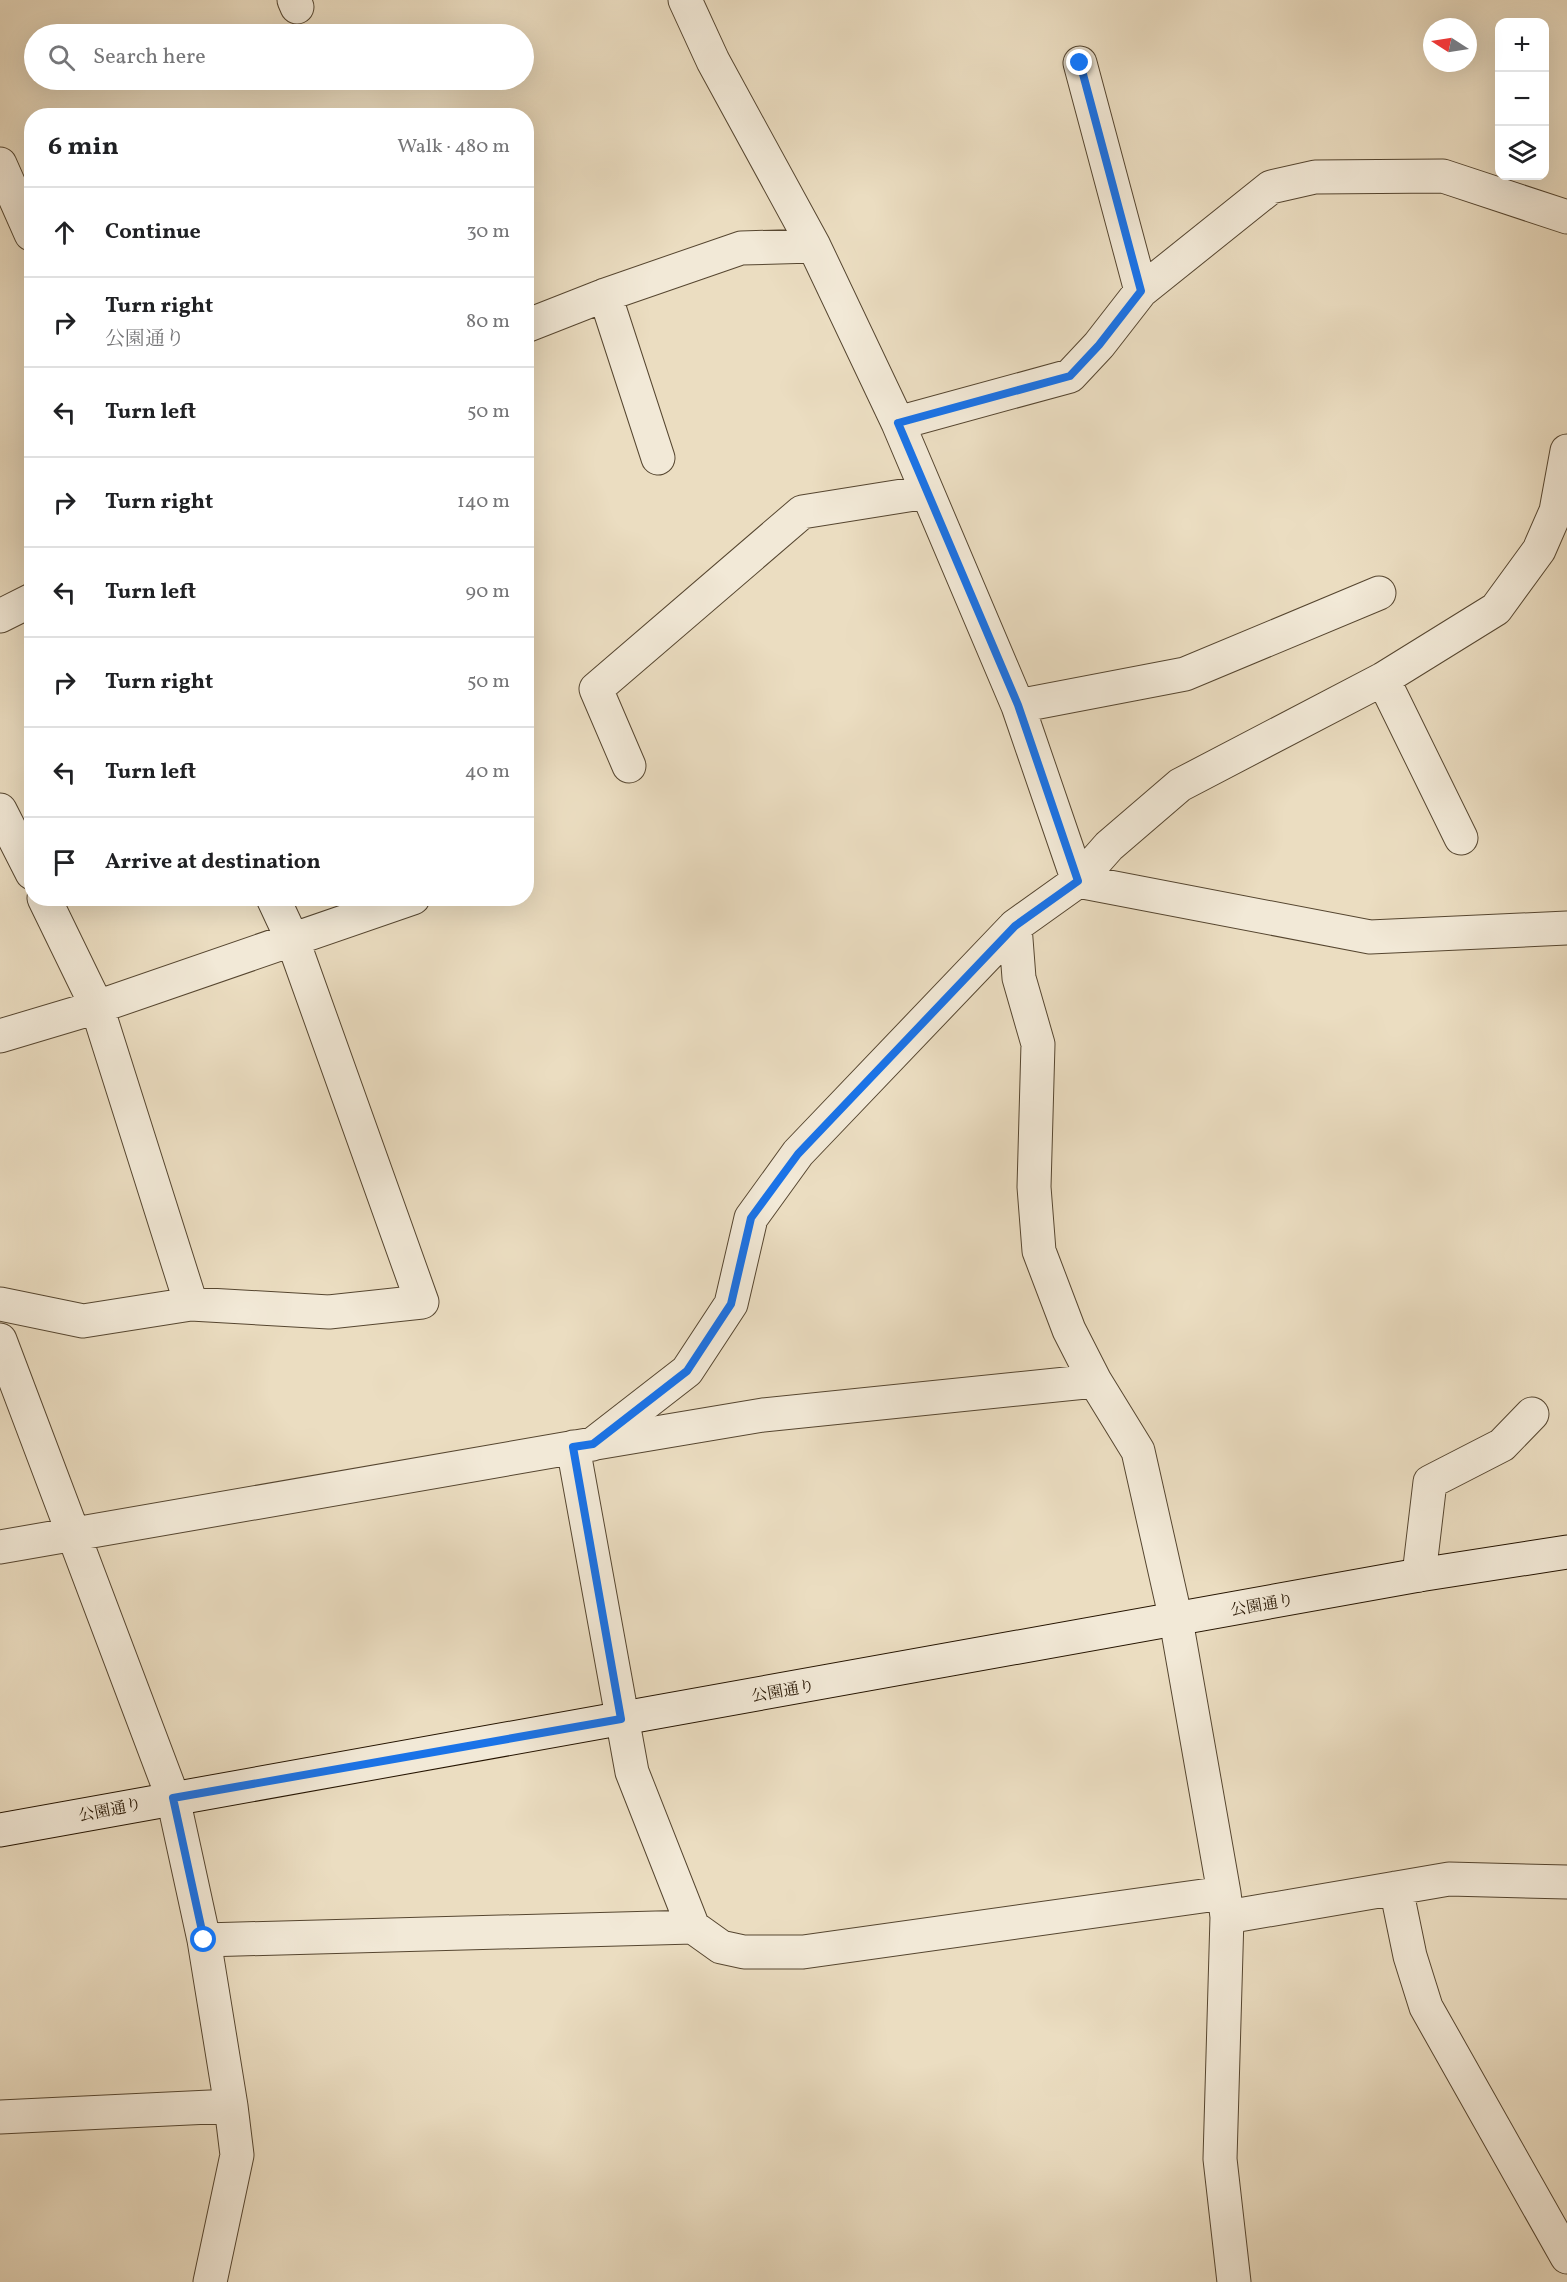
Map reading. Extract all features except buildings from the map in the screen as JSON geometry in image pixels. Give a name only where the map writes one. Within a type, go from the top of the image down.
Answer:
[{"type":"street","points":[[685,0],[713,61],[814,246],[898,423],[1018,705],[1078,881]]},
{"type":"street","points":[[1080,63],[1141,291]]},
{"type":"street","points":[[0,165],[24,218]]},
{"type":"street","points":[[898,423],[1070,376],[1099,345],[1141,291],[1271,187],[1315,177],[1443,176],[1567,217]]},
{"type":"street","points":[[534,323],[741,248],[814,246]]},
{"type":"street","points":[[606,295],[658,458]]},
{"type":"street","points":[[583,1445],[687,1371],[731,1304],[751,1218],[798,1154],[1015,926],[1078,881],[1109,846],[1180,785],[1383,678],[1496,609],[1539,550],[1556,511],[1567,451]]},
{"type":"street","points":[[629,766],[596,689],[802,512],[927,492]]},
{"type":"street","points":[[1018,705],[1185,674],[1379,593]]},
{"type":"street","points":[[0,616],[24,604]]},
{"type":"street","points":[[1383,678],[1461,838]]},
{"type":"street","points":[[0,810],[24,857]]},
{"type":"street","points":[[1078,881],[1370,937],[1567,928]]},
{"type":"street","points":[[48,906],[97,1007],[191,1304]]},
{"type":"street","points":[[0,1304],[83,1321],[191,1304],[329,1312],[422,1302],[293,941],[277,906]]},
{"type":"street","points":[[0,1036],[97,1007],[391,906]]},
{"type":"street","points":[[1015,926],[1019,978],[1038,1044],[1034,1186],[1038,1251],[1068,1329],[1095,1382],[1137,1451],[1176,1620],[1226,1905],[1220,2159],[1234,2282]]},
{"type":"street","points":[[0,1340],[173,1798],[204,1940],[237,2155],[210,2282]]},
{"type":"street","points":[[0,1547],[763,1414],[1095,1382]]},
{"type":"street","points":[[1419,1575],[1430,1482],[1502,1445],[1532,1414]]},
{"type":"street","points":[[583,1445],[621,1719],[632,1772],[693,1928],[721,1947],[744,1952],[803,1953],[1396,1888],[1449,1879],[1567,1882]]},
{"type":"street","name":"公園通り","points":[[0,1830],[1419,1575],[1567,1552]]},
{"type":"street","points":[[1396,1888],[1410,1956],[1426,2007],[1567,2257]]},
{"type":"street","points":[[204,1940],[693,1928]]},
{"type":"street","points":[[0,2118],[231,2106]]},
{"type":"route","points":[[204,1940],[173,1798],[621,1719],[573,1447],[593,1444],[687,1371],[731,1304],[751,1218],[798,1154],[1015,926],[1078,881],[1018,705],[898,423],[1070,376],[1099,345],[1141,291],[1080,63]]}]
